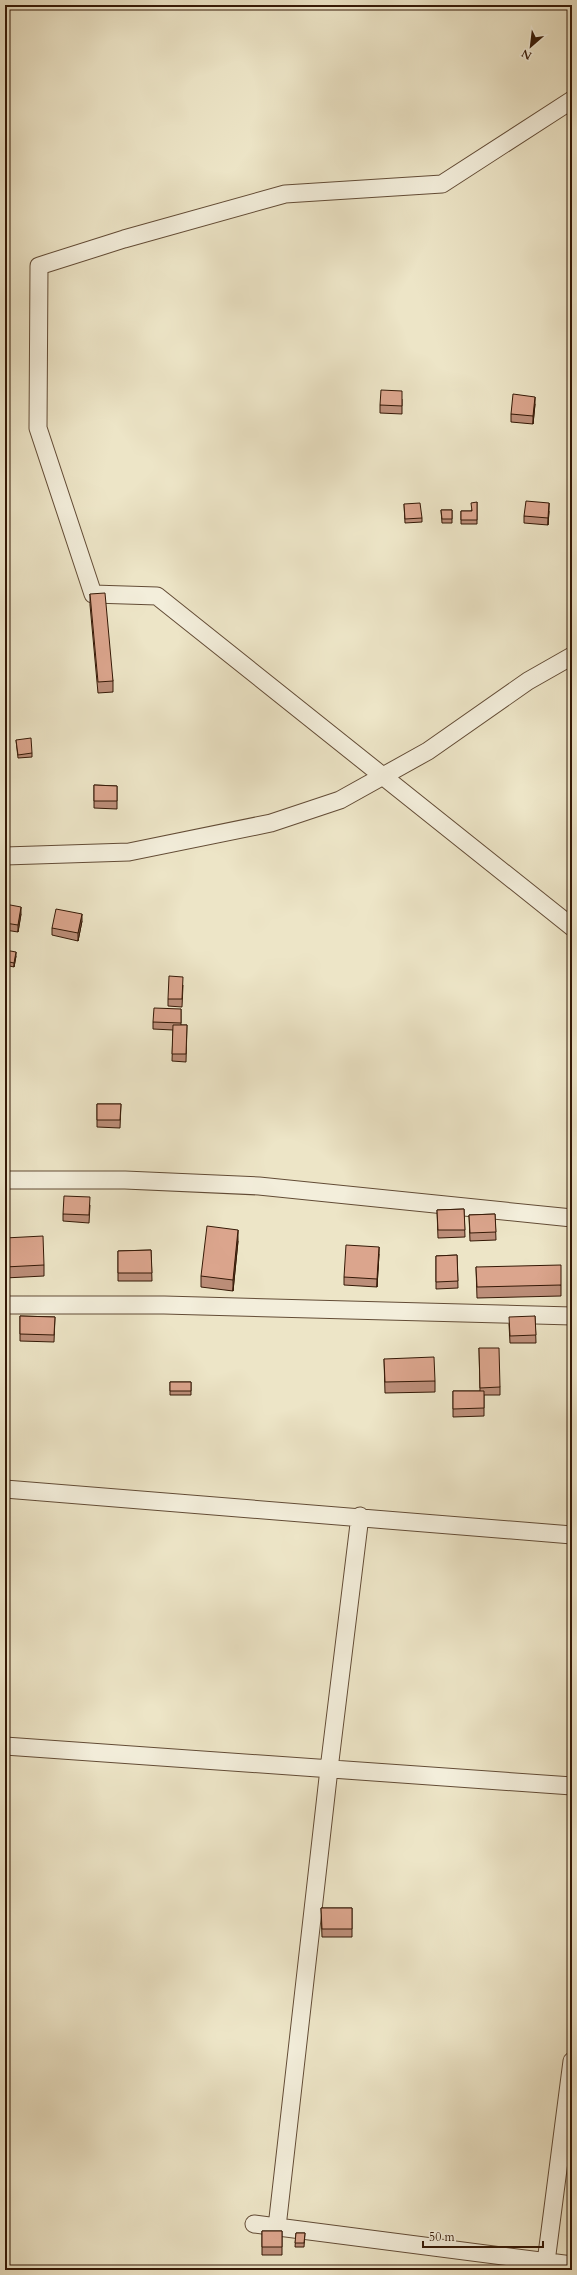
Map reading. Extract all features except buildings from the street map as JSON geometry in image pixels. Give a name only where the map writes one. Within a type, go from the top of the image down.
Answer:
[{"type":"street","points":[[572,100],[442,184],[285,194],[124,238],[39,266],[38,428],[93,594],[157,596],[572,927]]},
{"type":"street","points":[[5,856],[128,852],[271,823],[340,800],[428,751],[528,681],[572,656]]},
{"type":"street","points":[[528,681],[572,668]]},
{"type":"street","points":[[5,1180],[125,1180],[259,1186],[572,1218]]},
{"type":"street","points":[[5,1305],[164,1305],[572,1316]]},
{"type":"street","points":[[5,1489],[360,1516],[572,1535]]},
{"type":"street","points":[[277,2227],[329,1769],[360,1516]]},
{"type":"street","points":[[5,1746],[572,1786]]},
{"type":"street","points":[[546,2262],[572,2061]]},
{"type":"street","points":[[254,2224],[572,2265]]}]
